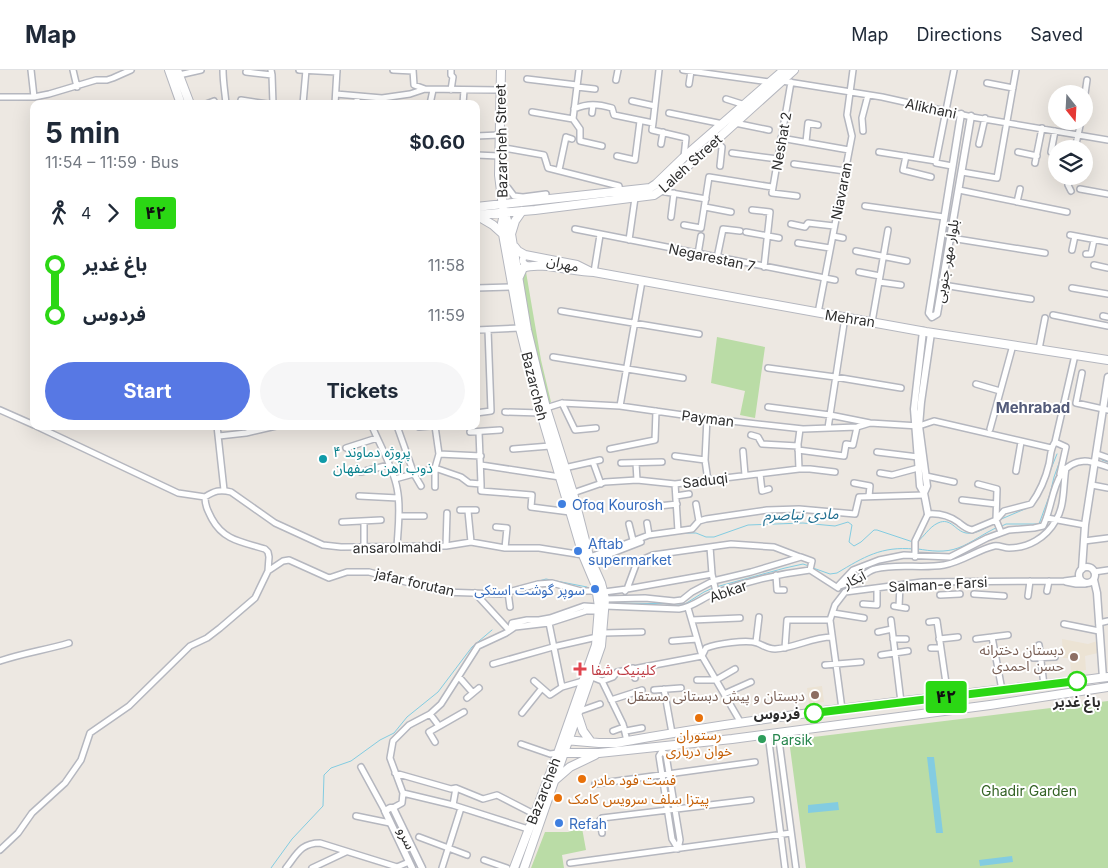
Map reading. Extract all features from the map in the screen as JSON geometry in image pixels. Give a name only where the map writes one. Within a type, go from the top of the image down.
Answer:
[{"type":"main road","points":[[169,70],[180,100]]},
{"type":"main road","name":"Bazarcheh Street","points":[[500,70],[499,152],[500,186],[504,212]]},
{"type":"main road","name":"Laleh Street","points":[[480,215],[551,208],[654,194],[660,191],[736,122],[770,82],[784,70]]},
{"type":"main road","name":"Laleh Street","points":[[480,206],[548,196],[650,188],[745,105],[754,101],[782,81],[794,70]]},
{"type":"main road","points":[[178,72],[188,100]]},
{"type":"main road","points":[[500,186],[508,194],[521,201]]},
{"type":"main road","points":[[548,196],[551,208]]},
{"type":"main road","points":[[507,234],[522,211]]},
{"type":"main road","points":[[504,212],[502,223],[507,234]]},
{"type":"main road","points":[[480,217],[507,234]]},
{"type":"main road","name":"Bazarcheh","points":[[507,234],[513,243],[527,330],[544,411]]},
{"type":"main road","name":"Bazarcheh","points":[[507,234],[520,328],[570,512],[602,599],[601,646],[588,679],[569,740]]},
{"type":"main road","points":[[513,243],[518,251],[525,255]]},
{"type":"main road","name":"مهران","points":[[525,255],[577,265],[594,272]]},
{"type":"main road","name":"مهران","points":[[519,280],[523,268],[529,266],[594,272]]},
{"type":"main road","name":"Mehran","points":[[594,272],[931,333],[1108,360]]},
{"type":"main road","name":"Bazarcheh","points":[[553,447],[564,468],[573,493],[586,557]]},
{"type":"main road","points":[[574,753],[569,740],[608,743],[740,723],[1105,677]]},
{"type":"main road","name":"Bazarcheh","points":[[514,868],[534,814],[561,753],[569,740],[579,713],[588,679]]},
{"type":"main road","points":[[561,753],[601,753],[778,733],[985,706],[1108,687]]},
{"type":"main road","points":[[984,693],[985,706]]},
{"type":"main road","points":[[579,713],[583,731],[591,742]]},
{"type":"main road","points":[[629,740],[626,743],[629,750]]},
{"type":"main road","name":"Bazarcheh","points":[[524,868],[554,782],[561,753]]},
{"type":"main road","points":[[554,782],[570,767],[584,759],[601,753]]},
{"type":"street","points":[[31,70],[34,97]]},
{"type":"street","points":[[73,70],[77,86]]},
{"type":"street","points":[[0,98],[34,97],[96,80],[107,80],[122,72],[131,70]]},
{"type":"street","points":[[178,72],[201,70]]},
{"type":"street","points":[[223,70],[226,100]]},
{"type":"street","points":[[299,70],[337,71],[335,100]]},
{"type":"street","points":[[303,100],[306,70]]},
{"type":"street","points":[[393,70],[413,70],[414,84],[425,89],[500,90]]},
{"type":"street","points":[[451,70],[453,77],[451,90]]},
{"type":"street","points":[[579,70],[573,119],[580,130],[580,140],[602,146]]},
{"type":"street","points":[[616,80],[618,70]]},
{"type":"street","points":[[659,70],[652,130],[686,138],[683,158]]},
{"type":"street","points":[[727,77],[728,70]]},
{"type":"street","name":"Niavaran","points":[[818,313],[852,136],[847,115],[853,70]]},
{"type":"street","points":[[936,161],[954,70]]},
{"type":"street","points":[[962,172],[997,178],[1016,70]]},
{"type":"street","points":[[689,84],[688,71],[770,82]]},
{"type":"street","points":[[246,72],[272,72],[273,100]]},
{"type":"street","points":[[527,79],[595,89]]},
{"type":"street","points":[[1086,85],[1087,80]]},
{"type":"street","name":"Alikhani","points":[[782,81],[868,95],[971,116],[1108,140]]},
{"type":"street","name":"Neshat 2","points":[[684,225],[701,228],[710,177],[772,187],[791,82]]},
{"type":"street","points":[[987,83],[1013,88]]},
{"type":"street","points":[[384,100],[425,89]]},
{"type":"street","points":[[431,100],[432,90]]},
{"type":"street","points":[[464,90],[464,100]]},
{"type":"street","points":[[336,94],[375,100]]},
{"type":"street","points":[[863,131],[862,118],[868,95]]},
{"type":"street","points":[[726,99],[745,105]]},
{"type":"street","points":[[632,101],[655,106]]},
{"type":"street","points":[[574,109],[584,105],[612,108],[614,115],[653,123]]},
{"type":"street","points":[[592,112],[593,105]]},
{"type":"street","points":[[532,112],[573,119]]},
{"type":"street","points":[[669,113],[724,124]]},
{"type":"street","name":"بلوار مهر جنوبی","points":[[961,114],[929,312],[932,317],[937,314],[943,285],[971,116]]},
{"type":"street","points":[[979,144],[985,118]]},
{"type":"street","points":[[617,156],[635,160],[640,121]]},
{"type":"street","points":[[736,122],[769,130]]},
{"type":"street","points":[[806,142],[808,124],[818,125]]},
{"type":"street","points":[[1035,163],[1042,128]]},
{"type":"street","points":[[1078,140],[1080,130]]},
{"type":"street","points":[[1053,140],[1055,131]]},
{"type":"street","points":[[661,144],[663,132]]},
{"type":"street","points":[[480,136],[499,135]]},
{"type":"street","points":[[559,170],[566,137],[572,139]]},
{"type":"street","points":[[781,138],[849,150]]},
{"type":"street","points":[[715,141],[722,147],[720,166]]},
{"type":"street","points":[[480,154],[499,152],[544,155],[548,168],[619,186],[620,191]]},
{"type":"street","points":[[879,152],[936,161],[936,163],[952,166]]},
{"type":"street","points":[[1018,152],[1037,156]]},
{"type":"street","points":[[732,153],[778,159]]},
{"type":"street","points":[[906,156],[903,170],[931,177]]},
{"type":"street","points":[[794,164],[845,171]]},
{"type":"street","points":[[1068,185],[1070,191]]},
{"type":"street","points":[[500,186],[508,188],[514,196],[548,196]]},
{"type":"street","points":[[772,187],[772,192],[797,196]]},
{"type":"street","points":[[1017,202],[1020,189]]},
{"type":"street","points":[[1080,189],[1108,194]]},
{"type":"street","points":[[959,190],[1067,212]]},
{"type":"street","points":[[660,191],[706,199]]},
{"type":"street","points":[[671,217],[674,193]]},
{"type":"street","points":[[629,240],[635,198]]},
{"type":"street","points":[[705,206],[731,212]]},
{"type":"street","points":[[865,206],[944,216]]},
{"type":"street","points":[[752,210],[770,212],[764,267]]},
{"type":"street","points":[[792,224],[805,227],[808,223],[834,226]]},
{"type":"street","name":"Negarestan 7","points":[[575,229],[835,280]]},
{"type":"street","points":[[717,258],[723,229],[779,238]]},
{"type":"street","points":[[872,322],[888,230]]},
{"type":"street","points":[[594,272],[600,235]]},
{"type":"street","points":[[698,254],[701,236]]},
{"type":"street","points":[[832,236],[843,238]]},
{"type":"street","points":[[1072,250],[1073,236],[1108,242]]},
{"type":"street","points":[[951,238],[1045,253]]},
{"type":"street","points":[[1086,254],[1090,254],[1094,240]]},
{"type":"street","points":[[798,243],[830,248]]},
{"type":"street","points":[[856,252],[908,261]]},
{"type":"street","points":[[938,254],[948,256]]},
{"type":"street","points":[[525,255],[522,258],[522,262],[529,266]]},
{"type":"street","points":[[1094,265],[1108,268]]},
{"type":"street","points":[[859,272],[901,285]]},
{"type":"street","points":[[620,406],[642,281]]},
{"type":"street","points":[[943,285],[1031,299]]},
{"type":"street","points":[[480,288],[513,287]]},
{"type":"street","points":[[1072,288],[1108,294]]},
{"type":"street","points":[[561,311],[699,334]]},
{"type":"street","points":[[1053,315],[1108,326]]},
{"type":"street","points":[[828,428],[845,317]]},
{"type":"street","points":[[1039,349],[1045,318]]},
{"type":"street","points":[[480,330],[520,328]]},
{"type":"street","points":[[480,413],[491,412],[488,330]]},
{"type":"street","points":[[915,557],[915,541],[928,514],[924,494],[920,486],[915,401],[922,331]]},
{"type":"street","points":[[924,494],[927,486],[926,476],[917,426],[931,333]]},
{"type":"street","points":[[990,429],[1013,345]]},
{"type":"street","points":[[928,514],[939,513],[972,530],[996,520],[1004,511],[1031,504],[1049,465],[1051,448],[1055,442],[1075,355]]},
{"type":"street","points":[[553,357],[683,378]]},
{"type":"street","points":[[768,368],[901,388]]},
{"type":"street","points":[[1082,373],[1076,403],[1106,410]]},
{"type":"street","points":[[1105,677],[1097,592],[1089,582],[1079,579],[1079,572],[1082,569],[1085,525],[1106,410],[1108,377]]},
{"type":"street","points":[[976,384],[1000,391]]},
{"type":"street","points":[[562,404],[575,430],[596,428]]},
{"type":"street","name":"Payman","points":[[505,412],[544,411],[562,404],[620,406],[800,429],[857,427],[870,423]]},
{"type":"street","points":[[768,407],[830,415],[870,423],[917,426],[934,421],[1051,448]]},
{"type":"street","points":[[0,410],[30,424]]},
{"type":"street","points":[[610,449],[655,440],[656,411]]},
{"type":"street","points":[[707,418],[704,460],[708,481]]},
{"type":"street","points":[[751,435],[758,437],[762,444],[844,456],[846,444],[854,445],[857,427]]},
{"type":"street","points":[[799,469],[798,448],[800,429]]},
{"type":"street","points":[[44,430],[178,493],[205,497],[213,491],[224,490],[218,430]]},
{"type":"street","points":[[219,436],[259,430]]},
{"type":"street","points":[[374,430],[395,479],[398,498],[397,547]]},
{"type":"street","points":[[398,430],[414,474],[421,486]]},
{"type":"street","points":[[434,487],[439,454],[436,430]]},
{"type":"street","points":[[470,432],[500,430]]},
{"type":"street","points":[[479,432],[481,492],[532,495],[531,507],[570,512]]},
{"type":"street","points":[[346,448],[377,438]]},
{"type":"street","points":[[1016,471],[1021,442]]},
{"type":"street","points":[[1055,442],[1066,447],[1047,518],[1085,525]]},
{"type":"street","points":[[512,449],[553,447]]},
{"type":"street","points":[[743,452],[745,475]]},
{"type":"street","points":[[877,452],[918,457]]},
{"type":"street","points":[[439,454],[481,456]]},
{"type":"street","points":[[1097,454],[1108,458]]},
{"type":"street","points":[[675,456],[704,460]]},
{"type":"street","points":[[564,468],[600,460]]},
{"type":"street","points":[[1059,476],[1067,466],[1085,461],[1108,467]]},
{"type":"street","points":[[592,462],[601,484]]},
{"type":"street","points":[[621,463],[662,462]]},
{"type":"street","points":[[636,463],[637,480]]},
{"type":"street","points":[[361,472],[389,465]]},
{"type":"street","points":[[481,465],[560,476]]},
{"type":"street","name":"آبکار","points":[[837,587],[850,583],[873,569],[894,566],[943,566],[997,545],[1006,548],[1021,547],[1033,543],[1056,520],[1062,500],[1067,466]]},
{"type":"street","points":[[395,479],[436,468],[461,477],[469,483],[481,484]]},
{"type":"street","points":[[880,473],[892,474],[918,468]]},
{"type":"street","name":"Saduqi","points":[[573,493],[601,484],[637,480],[675,484],[799,469],[835,472]]},
{"type":"street","points":[[760,474],[762,491],[769,490]]},
{"type":"street","points":[[926,476],[954,482]]},
{"type":"street","points":[[854,483],[870,486],[869,496]]},
{"type":"street","points":[[675,484],[678,531]]},
{"type":"street","points":[[978,484],[997,489],[996,520],[1001,532]]},
{"type":"street","points":[[1092,485],[1108,488]]},
{"type":"street","name":"ansarolmahdi","points":[[224,490],[231,492],[275,523],[323,545],[341,548],[397,547],[446,546],[471,542],[505,548],[539,548],[586,557]]},
{"type":"street","points":[[676,496],[689,494]]},
{"type":"street","points":[[586,557],[649,535],[692,529],[699,521],[767,510],[799,509],[855,514],[859,497],[924,494]]},
{"type":"street","points":[[359,496],[398,498]]},
{"type":"street","points":[[0,850],[18,833],[32,813],[65,783],[81,760],[90,733],[130,706],[190,646],[207,638],[255,598],[268,571],[268,552],[265,549],[220,532],[205,506],[205,497]]},
{"type":"street","points":[[962,500],[996,504]]},
{"type":"street","points":[[660,506],[677,504]]},
{"type":"street","points":[[696,504],[699,521]]},
{"type":"street","points":[[460,510],[476,510]]},
{"type":"street","points":[[468,511],[471,542]]},
{"type":"street","points":[[446,546],[447,514]]},
{"type":"street","points":[[398,516],[424,516]]},
{"type":"street","name":"آبکار","points":[[837,587],[853,570],[866,564],[904,555],[915,557],[950,557],[1001,532],[1043,526],[1047,518]]},
{"type":"street","points":[[364,520],[364,547]]},
{"type":"street","points":[[342,522],[381,520]]},
{"type":"street","points":[[646,523],[649,535]]},
{"type":"street","points":[[630,524],[633,540]]},
{"type":"street","points":[[496,527],[507,528],[505,548]]},
{"type":"street","points":[[1083,544],[1108,538]]},
{"type":"street","points":[[586,557],[592,561],[641,542]]},
{"type":"street","points":[[617,598],[627,590],[637,562],[653,555],[731,544],[774,547],[812,561],[810,570],[845,592],[835,605],[830,620],[842,710]]},
{"type":"street","points":[[1083,544],[1092,570],[1089,582]]},
{"type":"street","points":[[710,547],[712,574],[716,592]]},
{"type":"street","points":[[602,599],[645,598],[682,600],[692,592],[714,581],[801,557]]},
{"type":"street","name":"jafar forutan","points":[[268,571],[284,560],[289,560],[329,578],[347,572],[369,572],[443,592],[502,594],[538,584],[552,583],[602,599]]},
{"type":"street","points":[[1082,569],[1108,570]]},
{"type":"street","name":"Abkar","points":[[602,599],[679,609],[688,608],[716,592],[776,575],[810,570]]},
{"type":"street","points":[[360,767],[385,811],[402,803],[403,793],[390,758],[393,741],[409,725],[430,714],[441,704],[478,646],[506,634],[512,623],[550,618],[584,606],[596,606],[602,599],[643,586],[712,574]]},
{"type":"street","points":[[776,575],[777,590],[784,590]]},
{"type":"street","name":"Salman-e Farsi","points":[[845,592],[900,585],[946,582],[1064,581],[1079,579]]},
{"type":"street","points":[[1028,596],[1030,581]]},
{"type":"street","points":[[1047,591],[1049,581]]},
{"type":"street","name":"Salman-e Farsi","points":[[1064,581],[1076,584],[1089,582]]},
{"type":"street","points":[[946,582],[946,595]]},
{"type":"street","points":[[983,582],[983,595]]},
{"type":"street","points":[[900,585],[896,607],[906,608]]},
{"type":"street","points":[[643,586],[645,598]]},
{"type":"street","points":[[863,604],[877,604],[877,588]]},
{"type":"street","points":[[508,592],[510,607]]},
{"type":"street","points":[[475,593],[509,630]]},
{"type":"street","points":[[940,595],[960,594]]},
{"type":"street","points":[[974,594],[1004,596]]},
{"type":"street","points":[[509,630],[515,627],[549,623],[586,612],[597,611],[602,599]]},
{"type":"street","points":[[688,608],[702,656],[740,723]]},
{"type":"street","points":[[832,613],[864,618]]},
{"type":"street","points":[[756,642],[759,617]]},
{"type":"street","points":[[692,620],[740,618]]},
{"type":"street","points":[[785,648],[787,620],[830,620]]},
{"type":"street","points":[[891,620],[901,702]]},
{"type":"street","points":[[929,622],[936,621],[948,697]]},
{"type":"street","points":[[1099,622],[1108,621]]},
{"type":"street","points":[[549,623],[562,686]]},
{"type":"street","points":[[1064,624],[1100,631]]},
{"type":"street","points":[[878,632],[892,629]]},
{"type":"street","points":[[493,664],[600,635],[642,632]]},
{"type":"street","points":[[976,639],[1008,635]]},
{"type":"street","points":[[992,636],[1002,690]]},
{"type":"street","points":[[702,656],[706,648],[714,645],[756,642],[762,647],[773,649],[832,637]]},
{"type":"street","points":[[939,639],[958,637]]},
{"type":"street","points":[[672,641],[697,639]]},
{"type":"street","points":[[893,639],[906,639]]},
{"type":"street","points":[[0,660],[24,653],[49,650],[69,643]]},
{"type":"street","points":[[1039,645],[1044,685]]},
{"type":"street","points":[[931,648],[940,648]]},
{"type":"street","points":[[880,655],[908,652]]},
{"type":"street","points":[[534,681],[550,695],[562,686],[588,679],[602,681],[613,677],[617,672],[633,668],[702,656]]},
{"type":"street","points":[[1033,658],[1055,657]]},
{"type":"street","points":[[825,665],[861,662]]},
{"type":"street","points":[[633,668],[635,678]]},
{"type":"street","points":[[697,680],[716,680],[735,669]]},
{"type":"street","points":[[459,677],[473,692]]},
{"type":"street","points":[[602,681],[629,740]]},
{"type":"street","points":[[724,694],[750,682]]},
{"type":"street","points":[[467,698],[478,688]]},
{"type":"street","points":[[522,713],[542,688]]},
{"type":"street","points":[[654,690],[681,688]]},
{"type":"street","points":[[664,689],[672,733]]},
{"type":"street","points":[[611,700],[642,690]]},
{"type":"street","points":[[579,713],[600,704]]},
{"type":"street","points":[[435,742],[429,732],[464,712]]},
{"type":"street","points":[[430,714],[439,726]]},
{"type":"street","points":[[613,731],[642,728]]},
{"type":"street","points":[[778,733],[796,868]]},
{"type":"street","points":[[768,734],[785,868]]},
{"type":"street","points":[[521,744],[550,754],[561,753]]},
{"type":"street","points":[[662,751],[666,755],[675,809],[680,840],[678,849],[672,839],[667,810],[659,756],[662,751]]},
{"type":"street","points":[[595,784],[755,762]]},
{"type":"street","points":[[395,772],[451,789],[456,788],[483,800],[496,795],[534,814]]},
{"type":"street","points":[[453,805],[456,788]]},
{"type":"street","points":[[403,793],[453,805],[528,829]]},
{"type":"street","points":[[602,833],[600,820],[602,818],[751,800]]},
{"type":"street","name":"سرو","points":[[393,808],[422,868]]},
{"type":"street","points":[[442,868],[461,808]]},
{"type":"street","name":"سرو","points":[[385,811],[411,865]]},
{"type":"street","points":[[356,816],[390,823]]},
{"type":"street","points":[[570,863],[791,833]]},
{"type":"street","points":[[419,837],[467,855]]},
{"type":"street","points":[[399,841],[407,838]]},
{"type":"street","points":[[286,868],[303,846],[311,843],[320,843],[396,868],[411,865]]},
{"type":"street","points":[[312,868],[346,852]]},
{"type":"street","points":[[484,860],[507,868]]},
{"type":"shaded area","name":"دبستان دخترانه حسن احمدی","points":[[1062,639],[1088,644],[1097,641],[1098,653],[1085,656],[1086,670],[1071,672],[1070,658],[1063,658]]},
{"type":"shaded area","name":"دبستان و پیش دبستانی مستقل","points":[[822,686],[824,702],[809,704],[807,688]]},
{"type":"green space","points":[[526,272],[541,360],[551,402],[547,405],[541,384],[521,279]]},
{"type":"green space","points":[[717,337],[765,347],[755,418],[740,415],[745,391],[711,383]]},
{"type":"green space","name":"Ghadir Garden","points":[[1108,701],[1108,868],[806,868],[789,740]]},
{"type":"green space","points":[[582,828],[586,850],[562,855],[564,868],[531,868],[545,832],[568,832]]},
{"type":"water","points":[[927,757],[934,757],[943,833],[936,833]]},
{"type":"water","points":[[838,802],[839,810],[808,813],[808,805]]},
{"type":"water","points":[[1012,856],[1013,862],[980,866],[979,860]]},
{"type":"waterway","name":"مادی نیاصرم","points":[[1046,481],[1057,454]]},
{"type":"waterway","points":[[1002,526],[1006,524],[1039,524],[1062,455]]},
{"type":"waterway","points":[[1102,460],[1108,462]]},
{"type":"waterway","name":"مادی نیاصرم","points":[[1035,503],[1045,485]]},
{"type":"waterway","name":"مادی نیاصرم","points":[[999,520],[1032,506]]},
{"type":"waterway","name":"مادی نیاصرم","points":[[681,533],[696,533],[706,537],[714,537],[748,525],[803,523],[835,526],[848,522],[852,525],[849,542],[854,546],[874,530],[913,542]]},
{"type":"waterway","name":"مادی نیاصرم","points":[[917,542],[938,523],[950,523],[962,532],[973,533],[996,522]]},
{"type":"waterway","points":[[918,549],[953,550],[998,527]]},
{"type":"waterway","name":"مادی نیاصرم","points":[[642,540],[655,537]]},
{"type":"waterway","points":[[813,568],[830,574],[837,573],[882,551],[914,549]]},
{"type":"waterway","points":[[716,587],[785,568],[803,564],[809,566]]},
{"type":"waterway","points":[[503,591],[546,579],[587,587]]},
{"type":"waterway","points":[[615,603],[685,604],[713,588]]},
{"type":"waterway","points":[[271,868],[292,839],[323,806],[324,775],[331,768],[351,761],[380,740],[394,733],[407,717],[438,692],[472,647],[492,630]]},
{"type":"bus line","name":"۴۲","points":[[814,713],[1077,681]]},
{"type":"place","name":"پروژه دماوند ۴ ذوب آهن اصفهان","points":[[323,459]]},
{"type":"place","name":"Ofoq Kourosh","points":[[562,504]]},
{"type":"place","name":"Aftab supermarket","points":[[578,551]]},
{"type":"place","name":"سوپر گوشت استکی","points":[[595,589]]},
{"type":"place","name":"دبستان دخترانه حسن احمدی","points":[[1074,657]]},
{"type":"place","name":"کلینیک شفا","points":[[580,669]]},
{"type":"place","name":"باغ غدیر","points":[[1077,681]]},
{"type":"place","name":"دبستان و پیش دبستانی مستقل","points":[[815,695]]},
{"type":"place","name":"فردوس","points":[[814,713]]},
{"type":"place","name":"رستوران خوان درباری","points":[[699,718]]},
{"type":"place","name":"Parsik","points":[[762,739]]},
{"type":"place","name":"فست فود مادر","points":[[582,779]]},
{"type":"place","name":"پیتزا سلف سرویس کامک","points":[[558,798]]},
{"type":"place","name":"Refah","points":[[559,823]]},
{"type":"district","name":"Mehrabad","points":[[1033,407]]}]
